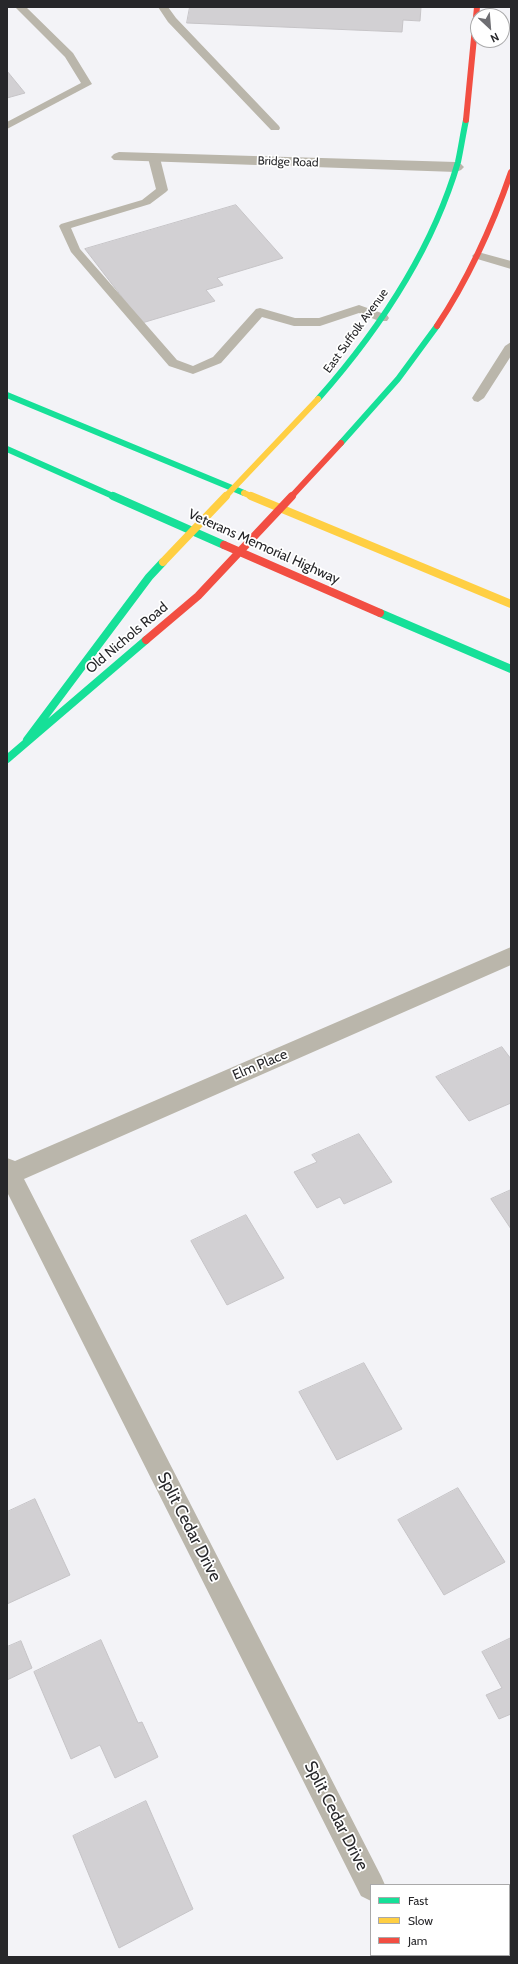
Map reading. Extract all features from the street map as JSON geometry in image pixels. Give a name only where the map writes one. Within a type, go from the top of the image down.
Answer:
[{"type":"main road","name":"East Suffolk Avenue","points":[[192,531],[327,389],[383,318],[416,262],[446,196],[456,167],[468,109],[477,7]]},
{"type":"main road","points":[[240,552],[367,416],[405,372],[452,302],[478,256],[494,222],[511,172]]},
{"type":"main road","points":[[7,395],[511,604]]},
{"type":"main road","name":"Veterans Memorial Highway","points":[[7,449],[511,669]]},
{"type":"main road","name":"Old Nichols Road","points":[[27,740],[149,576],[192,531]]},
{"type":"main road","name":"Old Nichols Road","points":[[7,759],[27,740],[198,596],[240,552]]},
{"type":"street","name":"Bridge Road","points":[[119,157],[456,167]]},
{"type":"street","name":"Elm Place","points":[[8,1171],[511,956]]},
{"type":"street","name":"Split Cedar Drive","points":[[8,1171],[370,1884]]},
{"type":"lane","points":[[7,126],[87,84],[69,55],[20,7]]},
{"type":"lane","points":[[163,7],[172,20],[275,128]]},
{"type":"lane","points":[[154,158],[162,190],[146,202],[65,226],[75,250],[173,363],[194,370],[217,360],[260,312],[294,322],[320,322],[359,309],[383,318]]},
{"type":"lane","points":[[478,256],[511,265]]},
{"type":"lane","points":[[478,398],[511,346]]},
{"type":"building","points":[[190,7],[421,7],[420,21],[403,20],[402,32],[187,23]]},
{"type":"building","points":[[7,71],[25,93],[7,98]]},
{"type":"building","points":[[236,205],[283,258],[217,278],[223,285],[206,290],[215,301],[142,323],[85,249]]},
{"type":"building","points":[[502,1047],[511,1059],[511,1103],[469,1121],[436,1077]]},
{"type":"building","points":[[359,1134],[392,1182],[344,1204],[340,1197],[317,1208],[294,1172],[317,1162],[312,1155]]},
{"type":"building","points":[[511,1190],[511,1229],[491,1199]]},
{"type":"building","points":[[246,1215],[284,1278],[227,1305],[191,1241]]},
{"type":"building","points":[[364,1363],[402,1429],[337,1460],[299,1392]]},
{"type":"building","points":[[458,1488],[505,1562],[444,1595],[398,1520]]},
{"type":"building","points":[[35,1499],[70,1575],[7,1604],[7,1512]]},
{"type":"building","points":[[511,1638],[511,1714],[499,1719],[486,1695],[502,1688],[482,1652]]},
{"type":"building","points":[[101,1640],[138,1723],[142,1722],[158,1757],[115,1778],[100,1745],[71,1759],[34,1672]]},
{"type":"building","points":[[21,1641],[32,1668],[7,1680],[7,1647]]},
{"type":"building","points":[[146,1801],[193,1909],[119,1948],[73,1836]]},
{"type":"traffic: fast","points":[[318,399],[361,348],[381,320],[417,260],[432,230],[458,161],[466,120]]},
{"type":"traffic: fast","points":[[341,443],[398,379],[437,326]]},
{"type":"traffic: fast","points":[[7,395],[244,493]]},
{"type":"traffic: fast","points":[[7,449],[224,545]]},
{"type":"traffic: fast","points":[[27,740],[149,577],[163,562]]},
{"type":"traffic: fast","points":[[380,613],[511,669]]},
{"type":"traffic: fast","points":[[7,759],[146,640]]},
{"type":"traffic: slow","points":[[163,562],[318,399]]},
{"type":"traffic: slow","points":[[244,493],[511,604]]},
{"type":"traffic: jam","points":[[466,120],[477,7]]},
{"type":"traffic: jam","points":[[437,326],[460,290],[480,252],[511,172]]},
{"type":"traffic: jam","points":[[146,640],[198,596],[341,443]]},
{"type":"traffic: jam","points":[[224,545],[380,613]]}]
